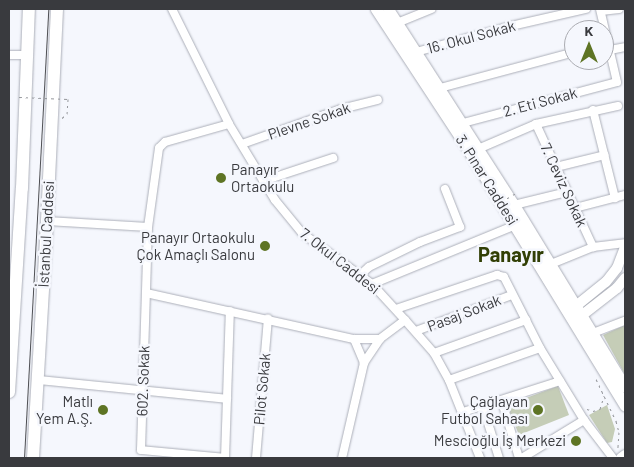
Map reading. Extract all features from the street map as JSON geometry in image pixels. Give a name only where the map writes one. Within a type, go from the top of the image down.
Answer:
[{"type":"highway","name":"İstanbul Caddesi","points":[[9,392],[22,188],[29,9]]},
{"type":"highway","name":"İstanbul Caddesi","points":[[34,458],[56,9]]},
{"type":"main road","name":"3. Pınar Caddesi","points":[[376,9],[516,225],[625,406]]},
{"type":"main road","points":[[388,9],[478,149],[515,199],[578,312],[624,383]]},
{"type":"main road","points":[[580,329],[578,312],[612,275],[617,268],[625,247]]},
{"type":"main road","points":[[557,292],[570,312],[578,312],[617,288],[625,278]]},
{"type":"street","name":"7. Okul Caddesi","points":[[172,9],[229,124],[275,200],[302,234],[372,284],[396,308],[434,353],[449,380],[480,458]]},
{"type":"street","points":[[397,23],[431,9]]},
{"type":"street","name":"16. Okul Sokak","points":[[416,52],[511,26],[586,9]]},
{"type":"street","points":[[601,10],[619,9]]},
{"type":"street","points":[[9,55],[27,55]]},
{"type":"street","points":[[440,88],[564,55]]},
{"type":"street","points":[[614,70],[617,82],[625,85]]},
{"type":"street","name":"2. Eti Sokak","points":[[462,123],[617,82]]},
{"type":"street","name":"Plevne Sokak","points":[[242,144],[342,109],[378,100]]},
{"type":"street","points":[[478,149],[536,124],[618,106]]},
{"type":"street","points":[[593,110],[615,198]]},
{"type":"street","name":"602. Sokak","points":[[225,458],[172,456],[141,450],[148,227],[159,148],[166,142],[229,124]]},
{"type":"street","name":"7. Ceviz Sokak","points":[[536,124],[593,247]]},
{"type":"street","points":[[556,167],[605,155]]},
{"type":"street","points":[[263,181],[334,158]]},
{"type":"street","points":[[360,275],[369,267],[420,242],[460,227],[444,189]]},
{"type":"street","points":[[515,199],[567,192]]},
{"type":"street","points":[[574,208],[625,195]]},
{"type":"street","points":[[47,221],[148,227]]},
{"type":"street","points":[[372,284],[516,225]]},
{"type":"street","points":[[551,264],[593,247],[625,243]]},
{"type":"street","points":[[396,308],[497,275],[504,277],[540,348],[584,420],[613,458]]},
{"type":"street","points":[[146,293],[354,338],[380,339]]},
{"type":"street","name":"Pasaj Sokak","points":[[416,331],[512,295]]},
{"type":"street","points":[[225,458],[230,311]]},
{"type":"street","name":"Pilot Sokak","points":[[256,458],[268,319]]},
{"type":"street","points":[[342,458],[364,363],[380,339],[406,320]]},
{"type":"street","points":[[434,353],[526,320]]},
{"type":"street","points":[[593,333],[625,321]]},
{"type":"street","points":[[354,338],[364,363]]},
{"type":"street","points":[[449,380],[540,348]]},
{"type":"street","points":[[38,380],[227,399]]},
{"type":"street","points":[[463,412],[502,402],[560,381]]},
{"type":"street","points":[[502,402],[520,458],[584,420]]},
{"type":"street","points":[[483,407],[499,458]]},
{"type":"path","points":[[19,97],[68,99],[67,114]]},
{"type":"path","points":[[496,205],[515,199]]},
{"type":"path","points":[[595,375],[612,410],[619,432],[623,455]]},
{"type":"path","points":[[582,406],[598,411],[603,404],[604,393]]},
{"type":"green space","points":[[625,325],[625,372],[624,373],[603,335]]},
{"type":"green space","name":"Çağlayan Futbol Sahası","points":[[558,386],[569,415],[519,435],[507,405]]},
{"type":"green space","points":[[607,405],[615,429],[612,442],[607,443],[589,415]]},
{"type":"tram line","points":[[24,458],[48,9]]},
{"type":"place","name":"Panayır Ortaokulu","points":[[221,178]]},
{"type":"place","name":"Panayır Ortaokulu Çok Amaçlı Salonu","points":[[265,246]]},
{"type":"place","name":"Matlı Yem A.Ş.","points":[[103,410]]},
{"type":"place","name":"Çağlayan Futbol Sahası","points":[[538,410]]},
{"type":"place","name":"Mescioğlu İş Merkezi","points":[[576,441]]},
{"type":"district","name":"Panayır","points":[[511,254]]}]
